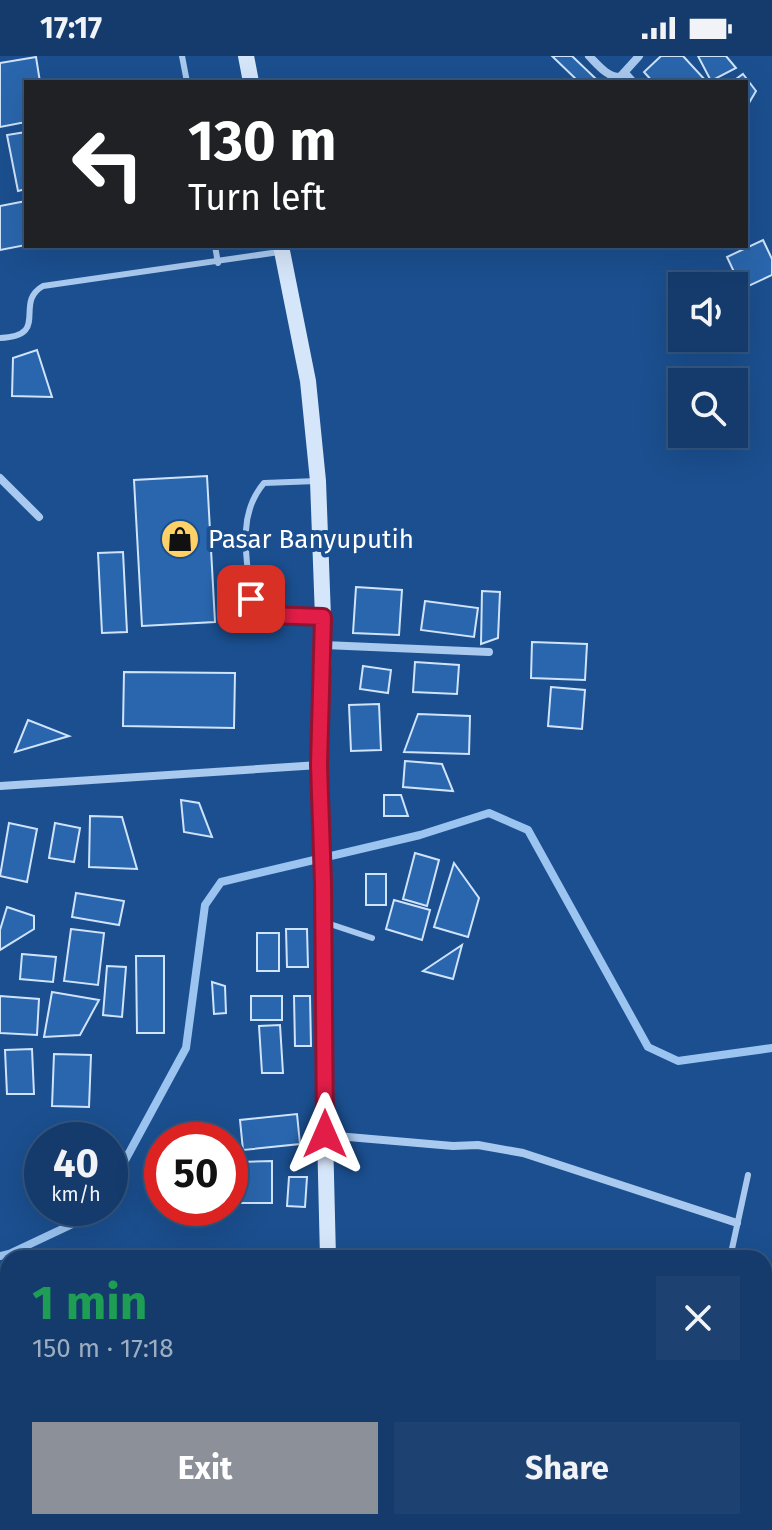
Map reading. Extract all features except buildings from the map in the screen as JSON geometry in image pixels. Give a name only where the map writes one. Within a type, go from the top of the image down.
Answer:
[{"type":"main road","points":[[246,56],[251,80]]},
{"type":"main road","points":[[282,249],[308,381],[318,481],[324,645],[319,765],[328,1250]]},
{"type":"street","points":[[589,56],[615,77],[625,73],[639,56]]},
{"type":"street","points":[[625,73],[631,80]]},
{"type":"street","points":[[0,478],[39,517]]},
{"type":"street","points":[[324,645],[489,652]]},
{"type":"street","points":[[0,786],[319,765]]},
{"type":"street","points":[[325,1134],[453,1146],[478,1145],[523,1153],[737,1223]]},
{"type":"lane","points":[[182,56],[187,80]]},
{"type":"lane","points":[[215,248],[218,263]]},
{"type":"lane","points":[[0,338],[17,338],[24,334],[29,327],[31,300],[35,291],[43,286],[218,263],[282,249]]},
{"type":"lane","points":[[318,481],[264,483],[252,504],[246,530],[251,599],[257,610],[267,615],[323,617]]},
{"type":"lane","points":[[323,922],[372,938]]},
{"type":"lane","points":[[732,1250],[748,1175]]},
{"type":"waterway","points":[[128,1155],[186,1048],[205,905],[221,882],[420,835],[489,813],[528,830],[648,1047],[678,1061],[772,1048]]},
{"type":"waterway","points":[[17,1250],[68,1226]]},
{"type":"place","name":"Pasar Banyuputih","points":[[180,539]]},
{"type":"route","points":[[251,599],[257,610],[267,615],[323,617],[319,765],[325,1134]]}]
